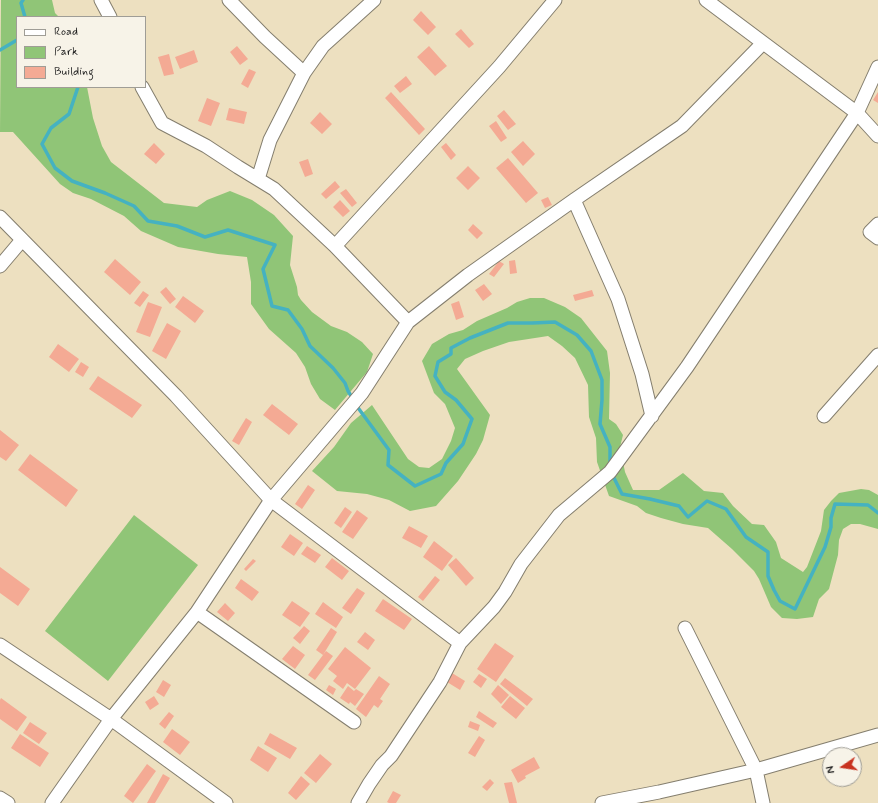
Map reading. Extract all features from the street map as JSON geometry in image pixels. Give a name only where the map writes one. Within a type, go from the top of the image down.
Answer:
[{"type":"street","points":[[100,0],[109,16]]},
{"type":"street","points":[[229,0],[265,38],[304,73]]},
{"type":"street","points":[[258,179],[270,140],[304,73],[323,46],[374,0]]},
{"type":"street","points":[[335,246],[498,67],[555,0]]},
{"type":"street","points":[[706,0],[857,113],[878,136]]},
{"type":"street","points":[[52,803],[111,719],[197,612],[271,500],[362,393],[408,322],[468,275],[682,126],[763,43]]},
{"type":"street","points":[[358,803],[382,765],[392,756],[440,682],[460,643],[494,607],[505,592],[521,564],[559,515],[610,472],[687,367],[857,113],[878,67]]},
{"type":"street","points":[[143,88],[162,123],[206,146],[274,189],[335,246],[408,322]]},
{"type":"street","points":[[574,200],[618,299],[642,374],[652,416]]},
{"type":"street","points":[[0,217],[176,396],[271,500],[460,643]]},
{"type":"street","points":[[878,224],[870,232],[878,238]]},
{"type":"street","points":[[0,266],[22,240]]},
{"type":"street","points":[[824,416],[878,355]]},
{"type":"street","points":[[197,612],[354,722]]},
{"type":"street","points":[[685,628],[756,770],[763,803]]},
{"type":"street","points":[[2,649],[111,719],[226,803]]},
{"type":"street","points":[[602,803],[756,770],[878,735]]},
{"type":"street","points":[[0,798],[8,803]]},
{"type":"green space","points":[[1,0],[52,0],[55,13],[58,16],[16,16],[16,88],[87,88],[93,118],[102,146],[111,162],[164,203],[197,207],[207,200],[230,191],[252,200],[274,215],[293,236],[290,265],[298,295],[312,312],[331,326],[347,332],[362,342],[373,354],[367,372],[335,410],[320,399],[311,384],[305,367],[296,353],[269,329],[251,304],[251,282],[247,257],[178,247],[141,231],[124,216],[91,199],[73,193],[60,184],[13,132],[0,132]]},
{"type":"green space","points":[[530,298],[544,298],[565,307],[581,318],[607,351],[610,373],[609,419],[616,424],[623,435],[620,447],[625,472],[633,490],[659,490],[683,473],[704,491],[723,493],[733,506],[752,524],[764,525],[776,542],[781,558],[803,572],[807,567],[821,531],[824,510],[831,501],[839,493],[861,489],[869,490],[878,495],[878,529],[860,524],[851,524],[843,529],[839,540],[838,555],[829,589],[819,599],[813,617],[797,619],[782,618],[771,607],[754,571],[708,528],[683,524],[661,518],[646,513],[637,506],[609,496],[597,462],[596,438],[589,417],[588,385],[575,358],[548,336],[509,342],[483,351],[465,359],[457,369],[490,415],[483,440],[476,454],[458,481],[436,506],[410,511],[389,500],[367,494],[337,491],[312,471],[334,447],[351,423],[372,405],[408,459],[419,467],[429,468],[442,459],[451,441],[455,428],[445,404],[434,393],[422,361],[432,344],[449,334],[463,330],[477,321],[517,302]]},
{"type":"green space","points":[[134,515],[198,565],[108,681],[45,631]]},
{"type":"building","points":[[421,11],[436,27],[428,35],[413,20]]},
{"type":"building","points":[[461,29],[474,44],[469,48],[455,34]]},
{"type":"building","points":[[237,46],[248,59],[240,65],[230,52]]},
{"type":"building","points":[[429,46],[447,66],[435,76],[417,57]]},
{"type":"building","points":[[194,50],[198,62],[180,69],[175,57]]},
{"type":"building","points":[[169,54],[174,74],[164,76],[158,57]]},
{"type":"building","points":[[249,69],[256,72],[248,88],[241,84]]},
{"type":"building","points":[[406,76],[412,84],[400,93],[394,86]]},
{"type":"building","points":[[391,92],[425,129],[419,135],[385,98]]},
{"type":"building","points":[[878,92],[878,103],[873,100]]},
{"type":"building","points":[[207,98],[220,103],[211,126],[198,121]]},
{"type":"building","points":[[229,108],[247,112],[244,124],[226,120]]},
{"type":"building","points":[[504,110],[516,124],[508,130],[497,116]]},
{"type":"building","points":[[320,112],[332,124],[322,134],[310,123]]},
{"type":"building","points":[[496,121],[507,138],[501,142],[489,126]]},
{"type":"building","points":[[523,141],[535,154],[523,166],[511,152]]},
{"type":"building","points":[[154,143],[165,154],[156,164],[144,154]]},
{"type":"building","points":[[446,143],[456,155],[451,160],[441,147]]},
{"type":"building","points":[[508,158],[538,193],[526,203],[496,168]]},
{"type":"building","points":[[308,159],[313,174],[305,177],[299,162]]},
{"type":"building","points":[[468,166],[480,178],[468,190],[456,178]]},
{"type":"building","points":[[335,181],[340,187],[326,199],[321,194]]},
{"type":"building","points":[[346,189],[357,203],[352,207],[340,193]]},
{"type":"building","points":[[548,197],[552,205],[545,208],[541,200]]},
{"type":"building","points":[[340,200],[350,211],[343,217],[333,207]]},
{"type":"building","points":[[473,224],[483,233],[477,239],[468,230]]},
{"type":"building","points":[[115,259],[141,282],[130,295],[104,272]]},
{"type":"building","points":[[515,260],[517,273],[510,274],[509,261]]},
{"type":"building","points":[[499,261],[504,264],[494,277],[489,274]]},
{"type":"building","points":[[484,284],[492,294],[483,301],[475,290]]},
{"type":"building","points":[[166,287],[176,299],[170,304],[160,292]]},
{"type":"building","points":[[592,290],[594,296],[575,301],[573,295]]},
{"type":"building","points":[[143,291],[149,295],[140,307],[134,303]]},
{"type":"building","points":[[183,296],[204,311],[195,323],[175,307]]},
{"type":"building","points":[[459,301],[464,317],[456,320],[451,304]]},
{"type":"building","points":[[148,302],[162,307],[150,337],[136,332]]},
{"type":"building","points":[[167,323],[181,331],[166,359],[152,351]]},
{"type":"building","points":[[58,344],[79,359],[69,372],[49,357]]},
{"type":"building","points":[[81,362],[89,367],[83,377],[75,372]]},
{"type":"building","points":[[98,376],[142,405],[132,418],[89,389]]},
{"type":"building","points":[[272,404],[298,424],[289,435],[263,415]]},
{"type":"building","points":[[246,418],[252,422],[239,445],[232,441]]},
{"type":"building","points":[[0,430],[19,445],[6,461],[0,457]]},
{"type":"building","points":[[30,454],[78,490],[66,507],[18,470]]},
{"type":"building","points":[[308,485],[315,490],[302,509],[295,504]]},
{"type":"building","points":[[345,507],[352,512],[341,528],[334,523]]},
{"type":"building","points":[[357,510],[368,518],[353,539],[342,532]]},
{"type":"building","points":[[409,526],[428,536],[421,548],[402,538]]},
{"type":"building","points":[[290,534],[303,543],[294,556],[281,547]]},
{"type":"building","points":[[434,541],[453,556],[442,571],[423,557]]},
{"type":"building","points":[[307,546],[321,555],[315,563],[301,554]]},
{"type":"building","points":[[332,558],[349,571],[342,580],[325,567]]},
{"type":"building","points":[[456,558],[474,578],[466,586],[448,565]]},
{"type":"building","points":[[253,559],[256,561],[246,571],[244,569]]},
{"type":"building","points":[[0,567],[30,589],[18,606],[0,593]]},
{"type":"building","points":[[435,576],[440,580],[423,601],[418,597]]},
{"type":"building","points":[[241,579],[259,592],[252,601],[235,588]]},
{"type":"building","points":[[357,588],[365,593],[351,614],[342,608]]},
{"type":"building","points":[[383,599],[412,619],[404,630],[375,611]]},
{"type":"building","points":[[292,601],[310,613],[300,627],[282,615]]},
{"type":"building","points":[[323,602],[343,617],[336,628],[315,614]]},
{"type":"building","points":[[225,603],[235,613],[228,621],[217,612]]},
{"type":"building","points":[[304,626],[310,631],[300,644],[293,638]]},
{"type":"building","points":[[331,628],[337,632],[323,655],[316,650]]},
{"type":"building","points":[[365,632],[375,640],[368,650],[357,642]]},
{"type":"building","points":[[495,643],[514,656],[496,682],[477,669]]},
{"type":"building","points":[[293,646],[305,655],[295,669],[282,659]]},
{"type":"building","points":[[345,647],[371,668],[355,689],[347,683],[343,689],[333,681],[337,676],[328,669]]},
{"type":"building","points":[[326,651],[333,656],[315,680],[308,675]]},
{"type":"building","points":[[452,673],[465,681],[460,690],[447,682]]},
{"type":"building","points":[[479,674],[487,679],[481,688],[473,682]]},
{"type":"building","points":[[379,676],[390,684],[380,699],[383,701],[378,708],[374,705],[366,717],[356,709]]},
{"type":"building","points":[[505,678],[533,699],[527,706],[500,684]]},
{"type":"building","points":[[163,680],[171,685],[164,697],[156,692]]},
{"type":"building","points":[[329,685],[336,689],[333,695],[326,690]]},
{"type":"building","points":[[498,685],[509,695],[501,704],[491,694]]},
{"type":"building","points":[[348,686],[354,691],[356,689],[364,694],[355,706],[340,698]]},
{"type":"building","points":[[154,696],[159,704],[150,710],[145,702]]},
{"type":"building","points":[[510,696],[525,708],[516,719],[501,707]]},
{"type":"building","points":[[1,698],[27,717],[17,731],[0,719]]},
{"type":"building","points":[[479,711],[497,723],[493,728],[476,717]]},
{"type":"building","points":[[169,712],[174,716],[165,729],[159,724]]},
{"type":"building","points":[[470,721],[480,725],[478,731],[468,727]]},
{"type":"building","points":[[30,722],[47,733],[39,744],[23,733]]},
{"type":"building","points":[[172,729],[190,742],[180,755],[163,742]]},
{"type":"building","points":[[270,733],[297,748],[290,759],[264,744]]},
{"type":"building","points":[[20,734],[49,753],[40,767],[11,748]]},
{"type":"building","points":[[479,736],[485,740],[475,757],[468,753]]},
{"type":"building","points":[[258,746],[277,758],[268,772],[250,760]]},
{"type":"building","points":[[320,754],[332,764],[316,783],[304,773]]},
{"type":"building","points":[[534,757],[540,768],[525,776],[526,778],[518,783],[511,770]]},
{"type":"building","points":[[147,764],[156,771],[133,803],[124,796]]},
{"type":"building","points":[[163,774],[170,778],[155,803],[147,803]]},
{"type":"building","points":[[301,776],[310,784],[296,800],[288,793]]},
{"type":"building","points":[[490,779],[494,783],[487,791],[482,787]]},
{"type":"building","points":[[512,782],[517,803],[509,803],[504,783]]},
{"type":"building","points":[[393,791],[401,795],[396,803],[389,803],[387,802]]},
{"type":"waterway","points":[[23,0],[21,3],[25,16]]},
{"type":"waterway","points":[[0,50],[16,41]]},
{"type":"waterway","points":[[78,88],[69,114],[51,128],[42,144],[55,168],[72,181],[105,193],[134,206],[148,221],[177,226],[205,237],[228,230],[275,245],[263,269],[272,306],[288,310],[302,329],[310,346],[333,368],[345,383],[353,399]]},
{"type":"waterway","points":[[356,405],[389,450],[388,465],[415,486],[441,474],[446,463],[463,444],[472,419],[456,400],[445,392],[435,376],[438,362],[451,354],[451,348],[470,338],[508,323],[555,322],[577,335],[591,351],[602,380],[600,424],[610,447],[610,464]]},
{"type":"waterway","points":[[612,474],[622,494],[679,506],[688,517],[707,501],[726,509],[746,537],[768,552],[768,576],[774,590],[780,601],[795,609],[825,547],[831,527],[831,518],[835,504],[868,505],[878,513]]}]
